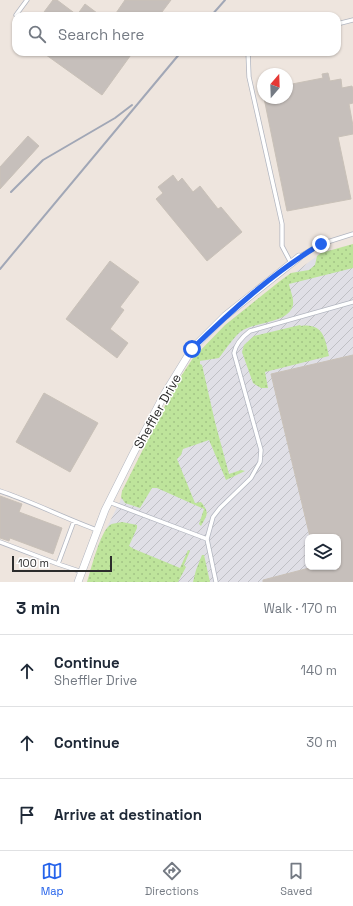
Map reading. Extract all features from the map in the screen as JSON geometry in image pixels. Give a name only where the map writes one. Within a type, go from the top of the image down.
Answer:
[{"type":"street","name":"Sheffler Drive","points":[[78,582],[109,502],[165,393],[192,349],[225,316],[299,257]]},
{"type":"lane","points":[[18,12],[27,0]]},
{"type":"lane","points":[[341,23],[353,20]]},
{"type":"lane","points":[[248,56],[248,77],[282,224],[282,246],[291,263]]},
{"type":"lane","points":[[299,257],[321,244],[353,234]]},
{"type":"lane","points":[[216,582],[207,539],[213,517],[220,508],[251,478],[260,462],[261,450],[234,353],[235,346],[243,336],[250,331],[353,302]]},
{"type":"lane","points":[[0,491],[26,500],[98,530]]},
{"type":"lane","points":[[109,502],[207,539]]},
{"type":"lane","points":[[58,564],[74,521]]},
{"type":"lane","points":[[0,542],[82,572]]},
{"type":"shaded area","points":[[353,245],[353,582],[88,582],[98,545],[186,370],[242,312],[321,253]]},
{"type":"green space","points":[[353,244],[353,268],[289,284],[293,302],[290,311],[279,319],[243,330],[233,339],[219,358],[200,361],[229,474],[241,470],[245,471],[226,480],[209,440],[183,449],[181,455],[177,459],[195,503],[201,502],[207,512],[201,526],[199,524],[204,509],[157,488],[152,488],[140,508],[125,503],[121,497],[122,491],[176,384],[193,358],[225,325],[291,273],[309,270],[315,265],[317,256],[321,253]]},
{"type":"green space","points":[[300,325],[314,327],[322,333],[329,356],[265,372],[268,388],[261,388],[253,383],[242,352],[244,345],[254,336]]},
{"type":"green space","points":[[122,522],[137,525],[129,546],[134,549],[180,568],[188,550],[190,551],[184,565],[186,567],[178,582],[87,582],[99,543],[106,529],[111,524]]},
{"type":"green space","points":[[202,555],[204,555],[210,582],[193,582],[196,570]]},
{"type":"building","points":[[53,0],[57,0],[73,12],[44,12]]},
{"type":"building","points":[[125,0],[171,0],[162,12],[117,12]]},
{"type":"building","points":[[85,4],[96,12],[79,12]]},
{"type":"building","points":[[48,56],[130,56],[102,95]]},
{"type":"building","points":[[328,73],[330,81],[341,79],[342,88],[352,86],[353,90],[353,103],[349,104],[353,134],[338,137],[351,199],[287,211],[265,104],[293,104],[293,84],[323,78],[322,74]]},
{"type":"building","points":[[28,136],[39,146],[0,189],[0,167]]},
{"type":"building","points":[[173,175],[178,182],[182,178],[193,192],[200,186],[218,209],[221,207],[242,232],[207,261],[156,199],[163,193],[158,187]]},
{"type":"building","points":[[110,261],[139,282],[120,307],[124,310],[110,329],[128,343],[117,358],[66,319]]},
{"type":"building","points":[[353,355],[353,582],[263,582],[263,580],[305,569],[341,570],[341,534],[309,534],[271,374]]},
{"type":"building","points":[[44,393],[98,423],[70,472],[16,442]]},
{"type":"building","points":[[0,496],[22,504],[19,512],[62,528],[53,554],[10,538],[9,541],[0,538]]},
{"type":"railway","points":[[214,12],[225,0]]},
{"type":"railway","points":[[0,269],[178,56]]},
{"type":"railway","points":[[11,192],[43,160],[115,118],[132,105]]},
{"type":"route","points":[[192,349],[225,316],[299,257],[321,244]]}]
